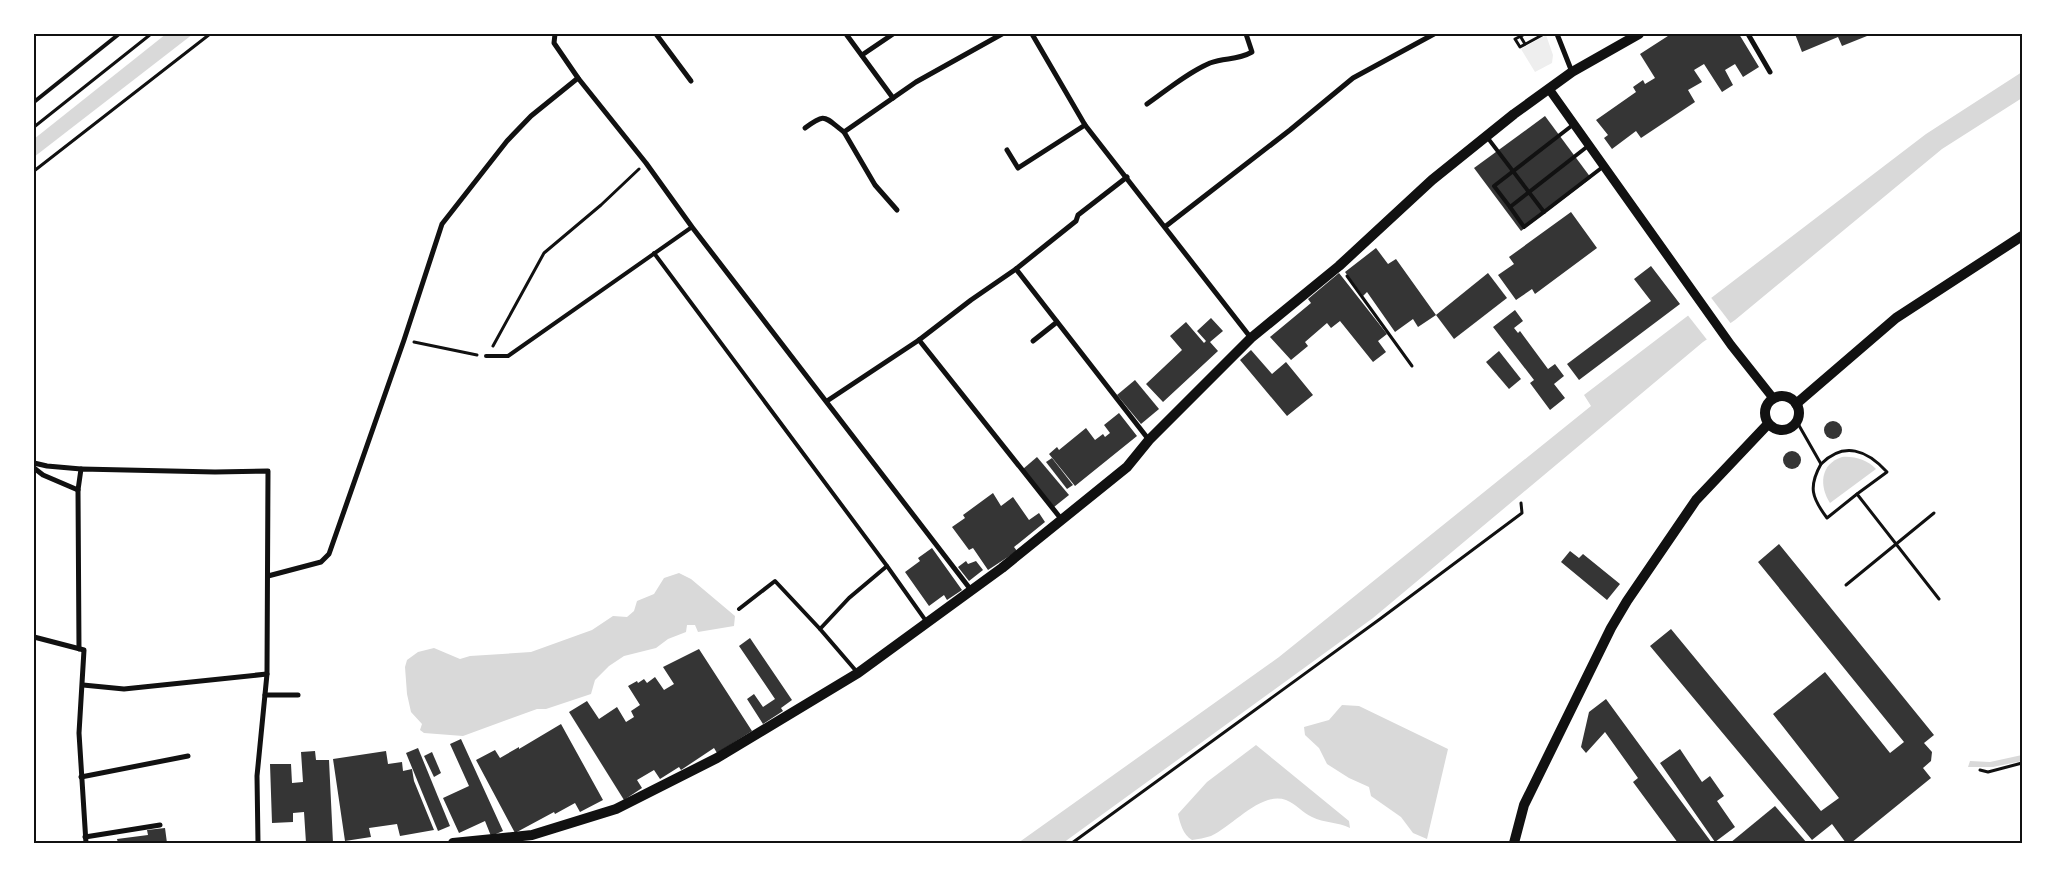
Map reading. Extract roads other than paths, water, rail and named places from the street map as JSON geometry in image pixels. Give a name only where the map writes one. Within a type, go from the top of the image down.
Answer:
[{"type":"main road","points":[[453,843],[532,835],[616,809],[717,758],[858,673],[971,591],[1127,467],[1149,440],[1251,338],[1339,266],[1432,180],[1514,114],[1572,72],[1639,34]]},
{"type":"main road","points":[[1796,404],[1896,318],[2022,236]]},
{"type":"main road","points":[[1785,396],[1796,404],[1799,413],[1797,422],[1788,430],[1780,431],[1768,424],[1764,418],[1765,408],[1773,398],[1785,396]]},
{"type":"main road","points":[[1514,843],[1524,805],[1619,614],[1696,500],[1768,424]]},
{"type":"street","points":[[556,34],[554,44],[578,78],[646,163],[692,227],[971,591]]},
{"type":"street","points":[[656,34],[691,81]]},
{"type":"street","points":[[846,34],[893,98]]},
{"type":"street","points":[[862,55],[893,34]]},
{"type":"street","points":[[844,132],[916,82],[1002,34]]},
{"type":"street","points":[[1032,34],[1085,125],[1166,226],[1251,338]]},
{"type":"street","points":[[1147,104],[1196,70],[1211,63],[1242,58],[1252,52],[1246,34]]},
{"type":"street","points":[[1166,226],[1290,130],[1353,78],[1434,34]]},
{"type":"street","points":[[1557,34],[1572,72]]},
{"type":"street","points":[[1748,34],[1770,72]]},
{"type":"street","points":[[268,576],[321,562],[329,554],[404,340],[442,224],[507,141],[531,116],[578,78]]},
{"type":"street","points":[[1550,89],[1694,294],[1773,398]]},
{"type":"street","points":[[805,128],[818,117],[823,117],[844,132],[875,185],[896,210]]},
{"type":"street","points":[[1007,150],[1018,168],[1085,125]]},
{"type":"street","points":[[827,401],[919,340],[971,300],[1016,269],[1076,221],[1078,215],[1127,178]]},
{"type":"street","points":[[1016,269],[1149,440]]},
{"type":"street","points":[[1033,340],[1058,322]]},
{"type":"street","points":[[919,340],[1062,520]]},
{"type":"street","points":[[34,463],[81,469],[268,471],[268,674],[257,776],[258,843]]},
{"type":"street","points":[[34,468],[78,490]]},
{"type":"street","points":[[79,648],[78,490],[81,469]]},
{"type":"street","points":[[34,637],[84,650],[79,733],[85,840],[160,824]]},
{"type":"street","points":[[83,685],[124,689],[268,674]]},
{"type":"street","points":[[265,695],[298,695]]},
{"type":"street","points":[[81,777],[188,756]]},
{"type":"lane","points":[[34,102],[119,34]]},
{"type":"lane","points":[[1574,124],[1494,186],[1524,227],[1604,166]]},
{"type":"lane","points":[[1486,137],[1544,212]]},
{"type":"lane","points":[[1510,207],[1589,145]]},
{"type":"lane","points":[[486,356],[508,356],[692,227]]},
{"type":"lane","points":[[654,254],[887,566],[927,623]]},
{"type":"lane","points":[[820,629],[849,598],[887,566]]},
{"type":"lane","points":[[739,609],[775,581],[858,673]]}]
